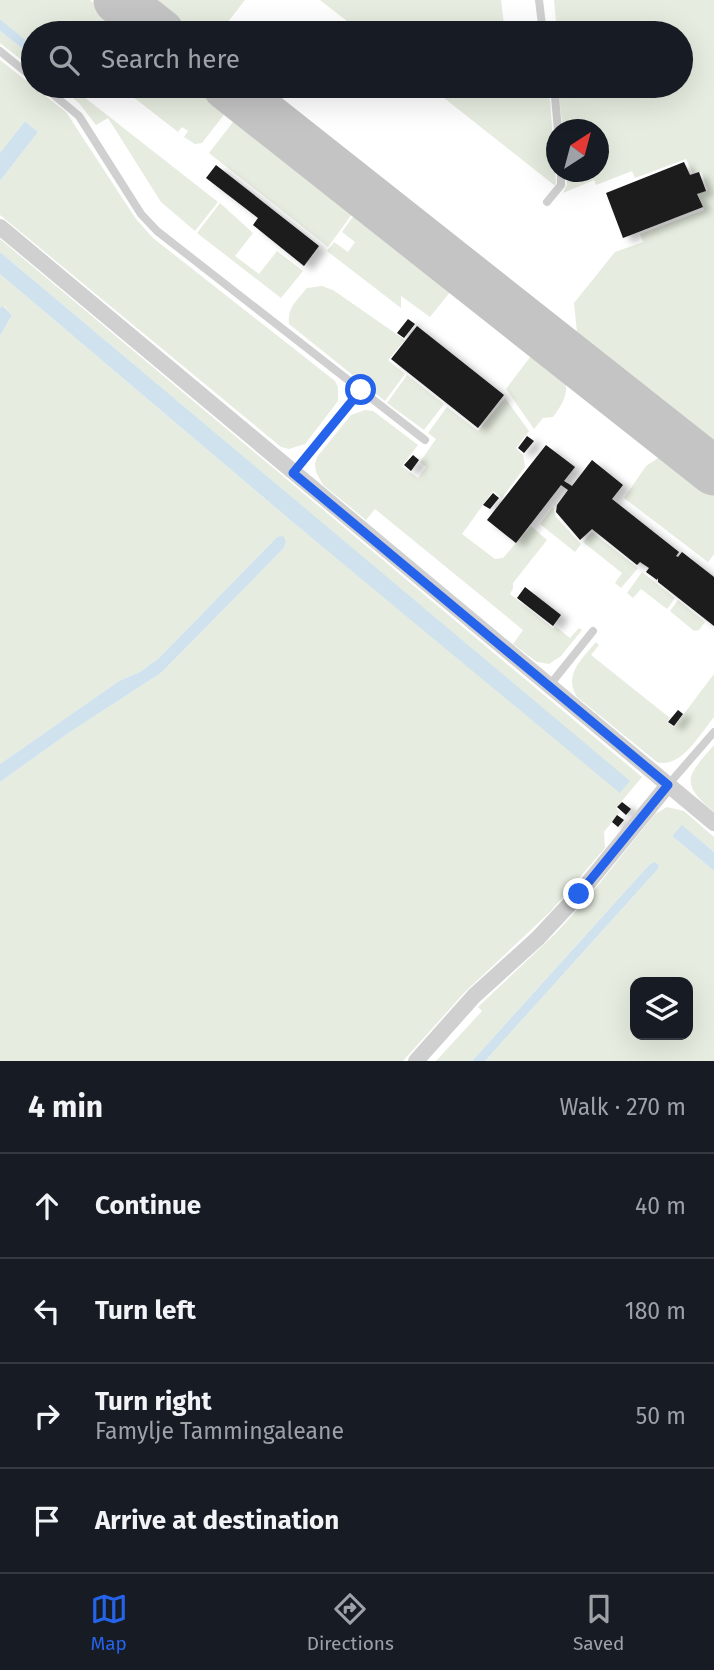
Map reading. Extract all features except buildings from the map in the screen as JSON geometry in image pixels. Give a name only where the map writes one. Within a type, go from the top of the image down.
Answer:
[{"type":"street","points":[[0,228],[714,824]]},
{"type":"street","points":[[416,1061],[474,996],[538,938],[579,894],[668,785]]},
{"type":"lane","points":[[539,0],[542,21]]},
{"type":"lane","points":[[0,51],[21,68]]},
{"type":"lane","points":[[57,98],[79,116],[141,214],[157,231],[425,440]]},
{"type":"lane","points":[[555,98],[557,119]]},
{"type":"lane","points":[[547,202],[561,182]]},
{"type":"lane","points":[[293,473],[361,390]]},
{"type":"lane","points":[[549,686],[593,631]]},
{"type":"lane","points":[[668,785],[714,732]]},
{"type":"shaded area","points":[[0,0],[90,0],[116,21],[21,21],[21,36],[0,19]]},
{"type":"shaded area","points":[[145,0],[245,0],[229,21],[172,21]]},
{"type":"shaded area","points":[[320,0],[501,0],[504,21],[347,21]]},
{"type":"shaded area","points":[[554,0],[714,0],[714,450],[578,342],[574,303],[615,252],[643,242],[640,234],[704,210],[698,194],[708,190],[701,172],[693,174],[686,159],[635,178],[632,171],[609,180],[609,119],[562,119],[559,98],[693,98],[693,21],[556,21]]},
{"type":"shaded area","points":[[0,31],[21,48],[21,60],[0,43]]},
{"type":"shaded area","points":[[0,60],[21,77],[21,98],[48,98],[66,112],[136,219],[153,238],[335,381],[338,401],[305,444],[289,449],[281,447],[0,215],[0,181],[38,132],[25,121],[0,153]]},
{"type":"shaded area","points":[[73,98],[85,98],[218,202],[195,231],[161,202],[108,118],[96,125]]},
{"type":"shaded area","points":[[134,98],[212,98],[224,107],[226,112],[202,143],[195,144],[184,137],[188,131],[182,127],[178,132]]},
{"type":"shaded area","points":[[444,98],[549,98],[551,119],[546,119],[546,179]]},
{"type":"shaded area","points":[[240,120],[355,210],[328,247],[209,153],[233,122]]},
{"type":"shaded area","points":[[567,182],[589,182],[563,193]]},
{"type":"shaded area","points":[[220,203],[253,233],[235,256],[259,274],[277,251],[303,271],[281,298],[197,233]]},
{"type":"shaded area","points":[[357,211],[454,287],[430,317],[401,296],[401,308],[327,251],[334,242],[348,252],[355,242],[342,232]]},
{"type":"shaded area","points":[[0,239],[642,777],[616,808],[620,812],[604,832],[605,848],[550,912],[465,992],[403,1061],[0,1061],[0,782],[70,732],[161,673],[284,548],[286,541],[277,537],[159,658],[140,672],[119,681],[0,764],[0,336],[12,315],[4,306],[0,308],[0,274],[295,524],[621,792],[629,781],[0,252]]},
{"type":"shaded area","points":[[322,286],[333,290],[405,340],[388,360],[405,374],[385,401],[289,324],[291,309],[296,300],[307,288]]},
{"type":"shaded area","points":[[534,352],[560,373],[566,387],[565,396],[553,417],[543,418],[534,429],[506,389]]},
{"type":"shaded area","points":[[407,375],[444,404],[424,430],[387,403]]},
{"type":"shaded area","points":[[505,398],[529,431],[516,448],[523,455],[525,467],[502,498],[493,491],[462,534],[495,559],[503,558],[531,526],[547,540],[513,583],[510,594],[570,638],[579,628],[582,630],[561,656],[549,664],[537,662],[513,644],[523,630],[375,509],[366,520],[323,485],[316,472],[317,457],[351,415],[365,410],[373,411],[418,445],[402,466],[418,478],[426,467],[420,462],[436,439],[428,433],[447,407],[478,431]]},
{"type":"shaded area","points":[[658,458],[673,461],[714,493],[714,554],[708,562],[624,498],[646,466]]},
{"type":"shaded area","points":[[553,507],[556,517],[581,544],[575,552],[540,524]]},
{"type":"shaded area","points":[[592,532],[638,568],[621,588],[615,583],[622,573],[583,542]]},
{"type":"shaded area","points":[[642,572],[675,598],[667,609],[641,589],[633,598],[627,593]]},
{"type":"shaded area","points":[[678,600],[705,622],[699,630],[694,631],[670,611]]},
{"type":"shaded area","points":[[596,642],[599,645],[591,655],[670,718],[667,722],[674,727],[714,674],[714,717],[682,755],[666,763],[657,762],[577,697],[573,689],[573,674]]},
{"type":"shaded area","points":[[714,745],[714,812],[695,794],[691,779],[698,764]]},
{"type":"shaded area","points":[[667,807],[684,811],[714,837],[714,852],[683,826],[672,836],[714,871],[714,1061],[485,1061],[659,865],[649,865],[472,1061],[436,1061],[482,1011],[478,1007],[556,933],[655,814]]},
{"type":"water","points":[[0,19],[21,36],[21,48],[0,31]]},
{"type":"water","points":[[25,121],[38,132],[0,181],[0,153]]},
{"type":"water","points":[[0,252],[630,781],[620,793],[295,524],[0,274]]},
{"type":"water","points":[[3,306],[12,315],[0,336],[0,308]]},
{"type":"water","points":[[283,536],[286,541],[284,548],[161,673],[70,732],[0,782],[0,764],[119,681],[140,672],[159,658],[277,537]]},
{"type":"water","points":[[682,825],[714,852],[714,871],[672,836]]},
{"type":"water","points":[[654,862],[659,865],[658,869],[485,1061],[472,1061],[649,865]]},
{"type":"taxiway","points":[[118,0],[145,21]]},
{"type":"taxiway","points":[[242,98],[714,471]]},
{"type":"route","points":[[361,390],[293,473],[668,785],[579,894]]}]
